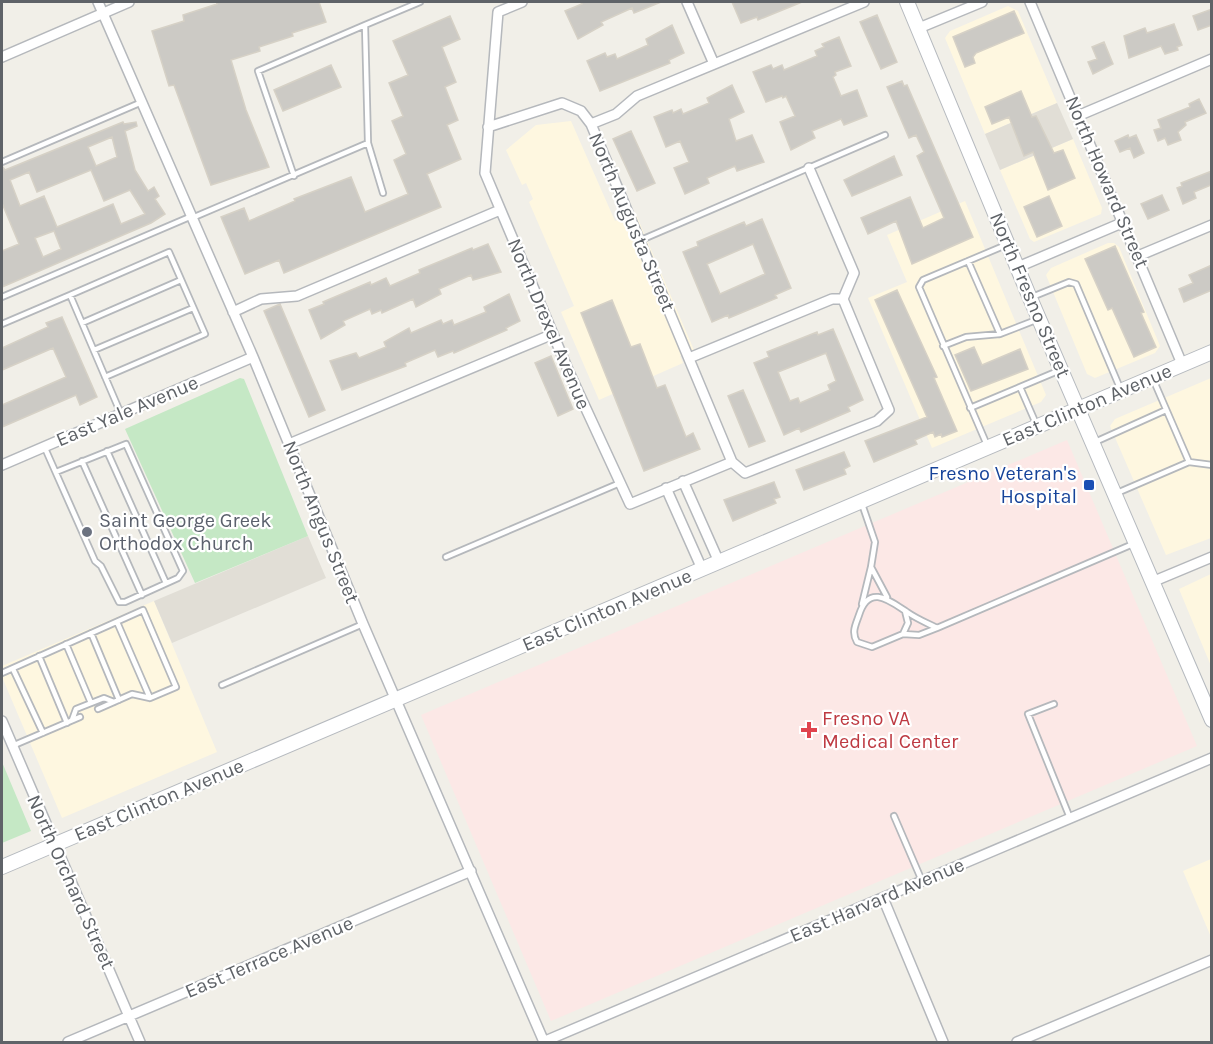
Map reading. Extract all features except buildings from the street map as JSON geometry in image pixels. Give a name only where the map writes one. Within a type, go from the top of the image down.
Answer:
[{"type":"main road","name":"North Fresno Street","points":[[907,2],[1030,298],[1212,720]]},
{"type":"main road","name":"East Clinton Avenue","points":[[2,867],[1212,352]]},
{"type":"street","name":"North Angus Street","points":[[98,2],[253,357],[363,624],[544,1042]]},
{"type":"street","points":[[2,57],[129,2]]},
{"type":"street","name":"North Drexel Avenue","points":[[522,2],[498,12],[484,173],[553,334],[630,504],[666,488]]},
{"type":"street","points":[[687,2],[714,64]]},
{"type":"street","name":"North Augusta Street","points":[[732,462],[591,124],[616,114],[637,96],[864,2]]},
{"type":"street","points":[[919,28],[982,2]]},
{"type":"street","name":"North Howard Street","points":[[1030,2],[1080,115],[1182,364]]},
{"type":"street","points":[[1080,115],[1212,59]]},
{"type":"street","points":[[488,127],[562,103],[581,111],[591,124]]},
{"type":"street","points":[[702,569],[666,488],[732,462],[746,472],[877,421],[889,410],[843,299],[854,273],[809,168]]},
{"type":"street","points":[[233,312],[261,299],[297,296],[500,210]]},
{"type":"street","points":[[1018,267],[1124,222]]},
{"type":"street","points":[[1138,256],[1212,225]]},
{"type":"street","points":[[689,358],[831,299],[843,299]]},
{"type":"street","points":[[289,444],[553,334]]},
{"type":"street","name":"East Yale Avenue","points":[[2,465],[253,357]]},
{"type":"street","points":[[683,481],[719,562]]},
{"type":"street","points":[[1152,582],[1212,556]]},
{"type":"street","name":"North Orchard Street","points":[[2,721],[140,1042]]},
{"type":"street","name":"East Harvard Avenue","points":[[544,1042],[1212,758]]},
{"type":"street","name":"East Terrace Avenue","points":[[68,1042],[471,871]]},
{"type":"street","points":[[883,898],[943,1042]]},
{"type":"street","points":[[1017,1042],[1212,960]]},
{"type":"lane","points":[[294,176],[258,71],[420,2]]},
{"type":"lane","points":[[365,25],[368,143],[383,193]]},
{"type":"lane","points":[[2,162],[142,102]]},
{"type":"lane","points":[[641,240],[885,135]]},
{"type":"lane","points":[[2,297],[368,143]]},
{"type":"lane","points":[[987,447],[919,286],[923,280],[1009,244]]},
{"type":"lane","points":[[2,324],[169,252],[205,334],[105,377]]},
{"type":"lane","points":[[968,261],[1000,334]]},
{"type":"lane","points":[[82,322],[181,280]]},
{"type":"lane","points":[[1030,298],[1070,282],[1076,284],[1121,390]]},
{"type":"lane","points":[[70,295],[121,414]]},
{"type":"lane","points":[[94,350],[193,308]]},
{"type":"lane","points":[[943,346],[966,337],[1000,334],[1039,319]]},
{"type":"lane","points":[[970,408],[1061,370]]},
{"type":"lane","points":[[1152,377],[1189,462]]},
{"type":"lane","points":[[1020,387],[1037,426]]},
{"type":"lane","points":[[1092,443],[1167,410]]},
{"type":"lane","points":[[44,446],[95,561],[101,566],[119,602],[178,578],[183,571],[126,444],[56,472]]},
{"type":"lane","points":[[107,451],[166,584]]},
{"type":"lane","points":[[82,461],[142,594]]},
{"type":"lane","points":[[1114,494],[1189,462],[1212,465]]},
{"type":"lane","points":[[446,557],[620,483]]},
{"type":"lane","points":[[861,501],[875,542],[872,567],[854,630],[857,642],[872,647],[903,634],[919,635],[937,628],[1136,543]]},
{"type":"lane","points":[[872,567],[887,597],[905,611],[937,628]]},
{"type":"lane","points":[[862,606],[873,598],[887,597]]},
{"type":"lane","points":[[2,673],[143,610],[176,687],[150,698],[132,694],[98,709]]},
{"type":"lane","points":[[903,634],[908,623],[905,611]]},
{"type":"lane","points":[[117,622],[150,698]]},
{"type":"lane","points":[[222,685],[363,624]]},
{"type":"lane","points":[[91,633],[117,701]]},
{"type":"lane","points":[[66,644],[91,703]]},
{"type":"lane","points":[[39,656],[69,722]]},
{"type":"lane","points":[[14,669],[43,733]]},
{"type":"lane","points":[[69,722],[76,709],[104,698],[117,701]]},
{"type":"lane","points":[[1054,704],[1028,714],[1070,818]]},
{"type":"lane","points":[[12,746],[80,717]]},
{"type":"lane","points":[[894,816],[922,882]]},
{"type":"shaded area","points":[[1008,6],[1018,11],[1057,103],[985,134],[945,38],[950,31]]},
{"type":"shaded area","points":[[1057,103],[1073,139],[1000,170],[985,134]]},
{"type":"shaded area","points":[[571,121],[615,221],[635,212],[694,350],[680,356],[683,363],[599,400],[561,312],[574,306],[529,202],[533,199],[526,183],[522,185],[506,150],[536,125]]},
{"type":"shaded area","points":[[1073,139],[1102,208],[1101,214],[1034,242],[1030,239],[1000,170]]},
{"type":"shaded area","points":[[965,201],[1046,395],[1041,402],[932,448],[868,298],[907,282],[887,235]]},
{"type":"shaded area","points":[[1108,243],[1114,243],[1119,247],[1160,346],[1155,353],[1095,378],[1087,374],[1046,275],[1051,268]]},
{"type":"shaded area","points":[[1211,378],[1211,538],[1166,555],[1110,426],[1115,419]]},
{"type":"shaded area","name":"Fresno VA Medical Center","points":[[1067,440],[1197,746],[551,1021],[421,715]]},
{"type":"shaded area","points":[[308,536],[326,578],[172,643],[154,601]]},
{"type":"shaded area","points":[[1211,574],[1211,666],[1179,589]]},
{"type":"shaded area","points":[[154,601],[217,752],[62,818],[2,677],[2,666]]},
{"type":"shaded area","points":[[1211,859],[1211,937],[1183,871]]},
{"type":"green space","points":[[240,378],[244,379],[308,536],[195,583],[125,429]]},
{"type":"green space","points":[[2,762],[31,831],[2,843]]},
{"type":"place","name":"Fresno Veteran's Hospital","points":[[1089,485]]},
{"type":"place","name":"Saint George Greek Orthodox Church","points":[[87,532]]},
{"type":"place","name":"Fresno VA Medical Center","points":[[809,730]]}]
